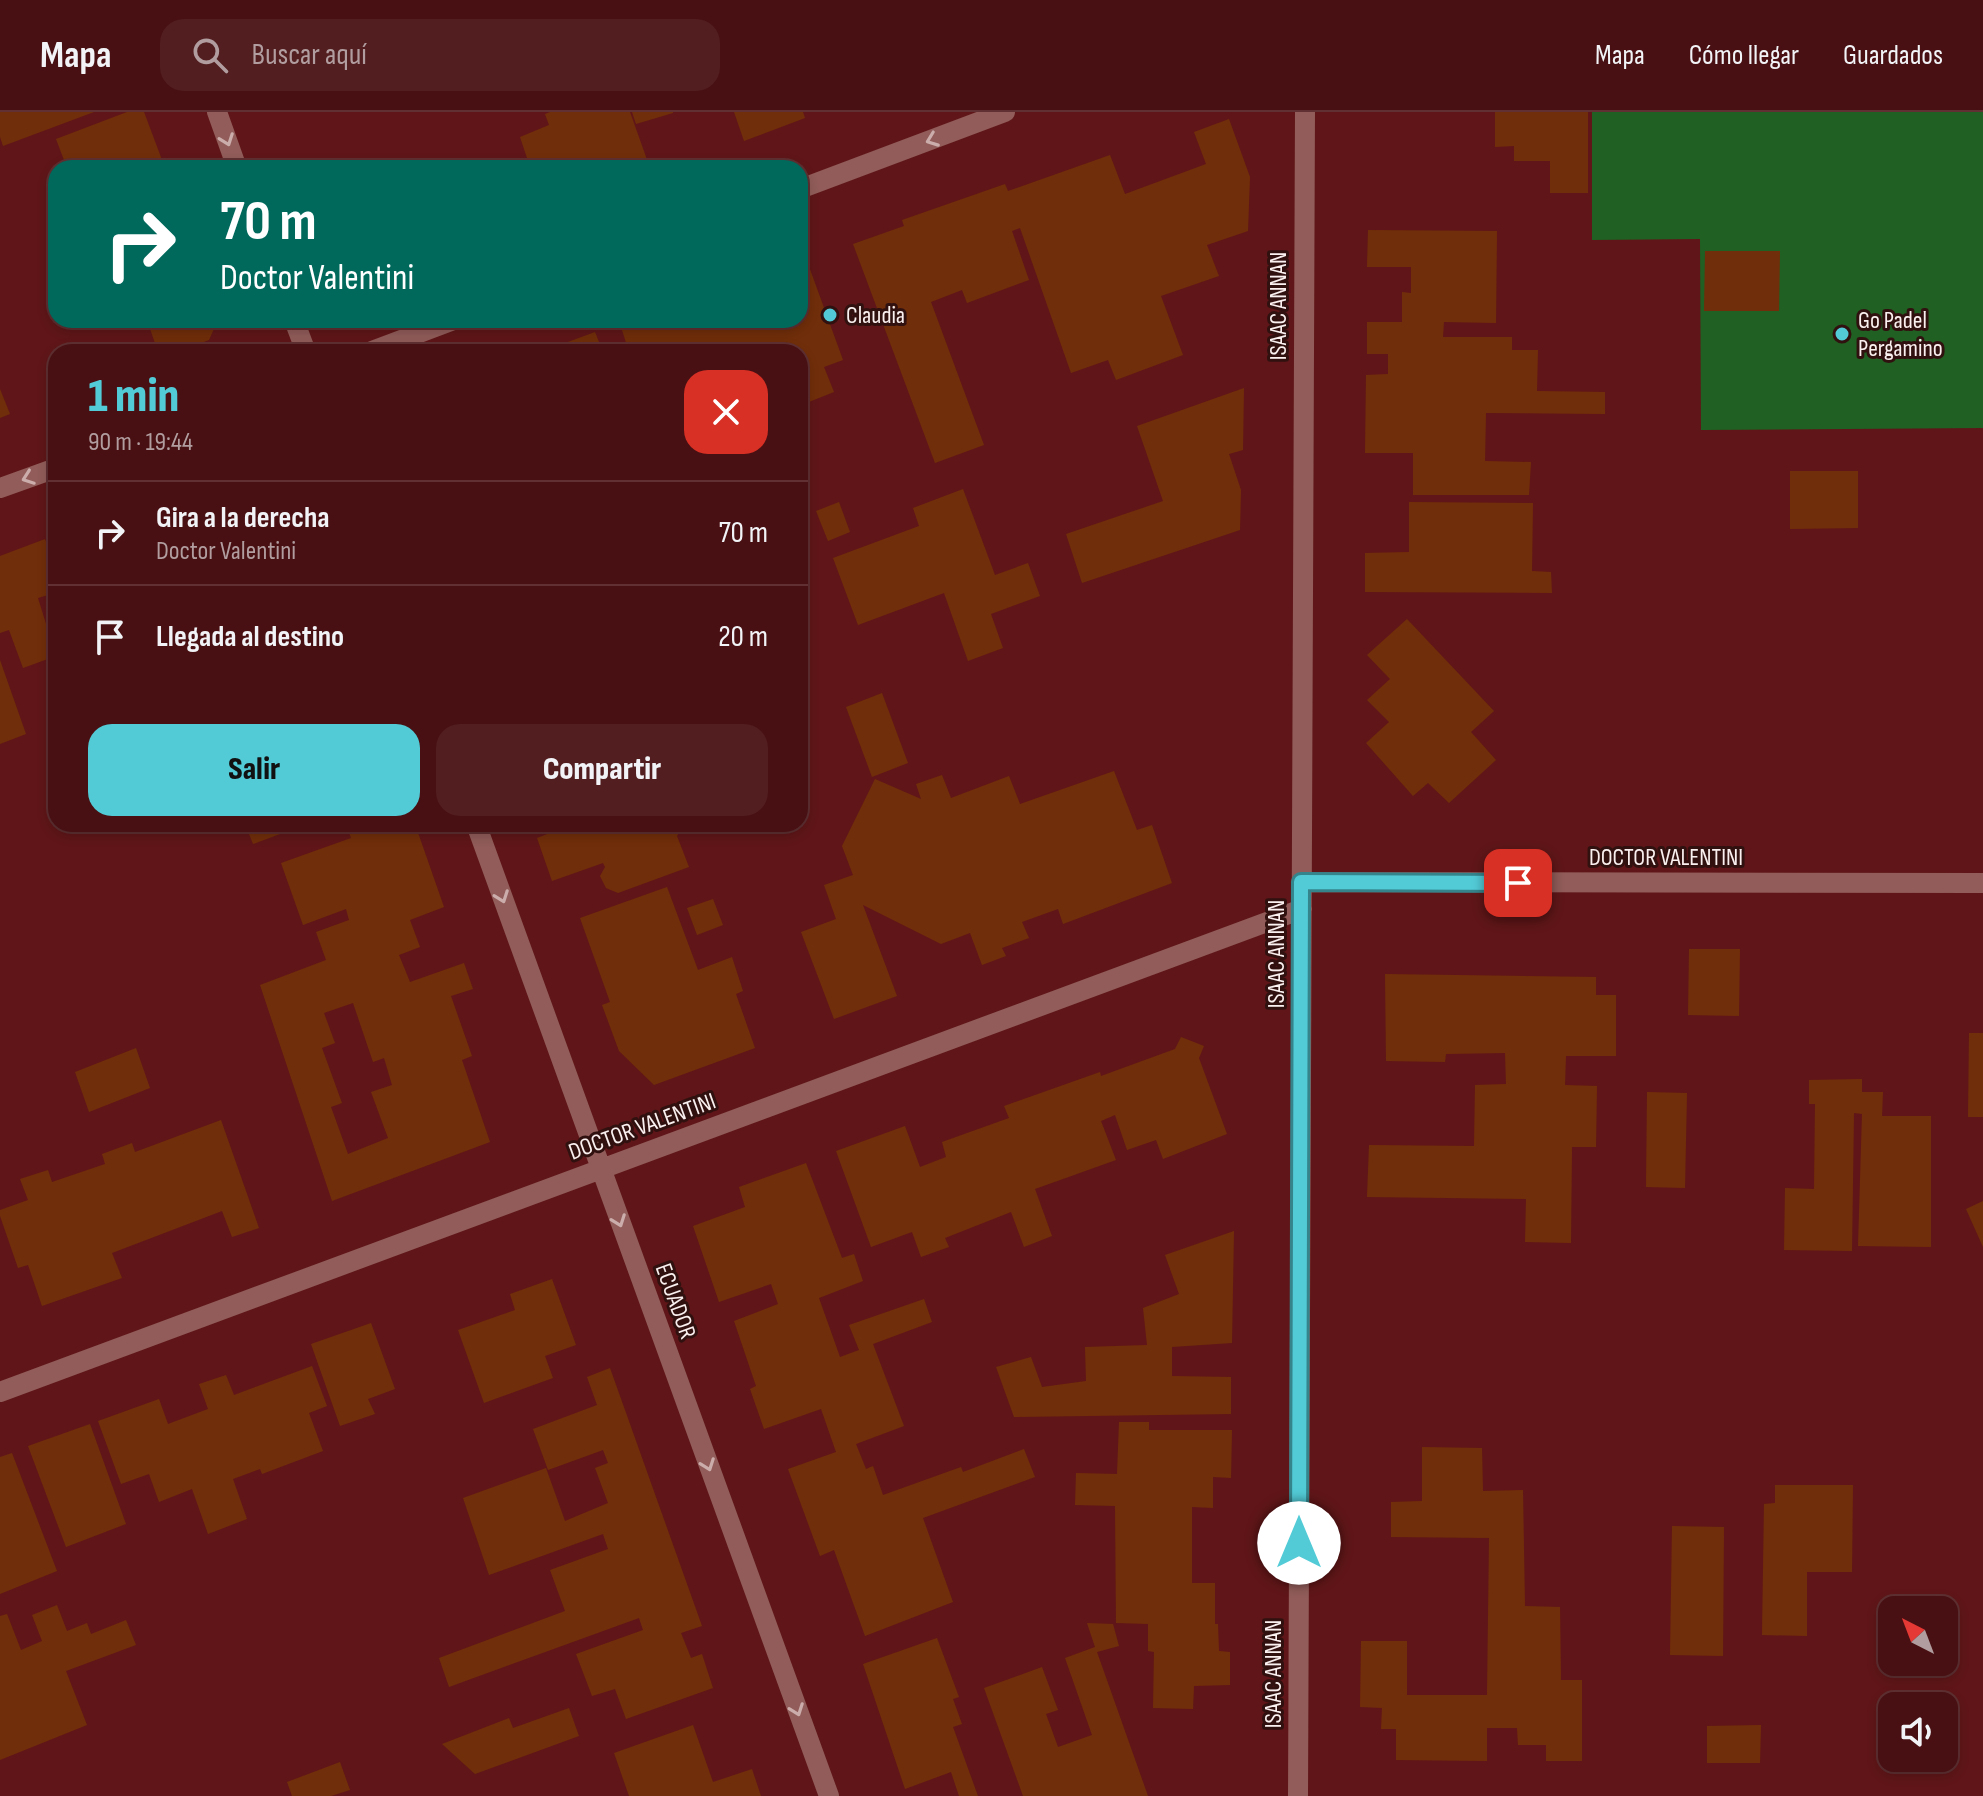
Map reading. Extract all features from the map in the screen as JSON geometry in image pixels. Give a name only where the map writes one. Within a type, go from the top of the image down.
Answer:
[{"type":"street","points":[[217,112],[234,160]]},
{"type":"street","points":[[808,186],[1005,112]]},
{"type":"street","name":"ISAAC ANNAN","points":[[1298,1796],[1305,112]]},
{"type":"street","points":[[390,344],[433,328]]},
{"type":"street","points":[[0,488],[48,471]]},
{"type":"street","name":"ECUADOR","points":[[479,832],[829,1796]]},
{"type":"street","name":"DOCTOR VALENTINI","points":[[1301,882],[1983,883]]},
{"type":"street","name":"DOCTOR VALENTINI","points":[[0,1392],[1302,909]]},
{"type":"green space","name":"Go Padel Pergamino","points":[[1592,112],[1983,112],[1983,428],[1701,430],[1700,239],[1592,240]]},
{"type":"building","points":[[0,112],[94,112],[3,146]]},
{"type":"building","points":[[127,112],[144,112],[162,160],[64,160],[56,139]]},
{"type":"building","points":[[630,112],[647,160],[528,160],[520,137],[549,125],[545,114]]},
{"type":"building","points":[[632,112],[673,112],[673,113],[636,124]]},
{"type":"building","points":[[734,112],[803,112],[805,118],[744,141]]},
{"type":"building","points":[[1495,112],[1588,112],[1588,193],[1550,193],[1550,161],[1514,161],[1514,146],[1495,147]]},
{"type":"building","points":[[1229,119],[1250,177],[1248,231],[1207,245],[1219,276],[1161,296],[1183,355],[1116,380],[1108,360],[1071,373],[1020,228],[1012,231],[1029,280],[967,303],[962,290],[931,302],[984,445],[935,463],[853,244],[904,226],[902,220],[1005,184],[1008,191],[1110,155],[1125,194],[1206,164],[1194,132]]},
{"type":"building","points":[[1368,230],[1497,231],[1496,323],[1444,322],[1443,337],[1512,337],[1512,350],[1538,350],[1537,391],[1605,392],[1605,414],[1486,413],[1485,461],[1531,462],[1529,495],[1413,495],[1413,453],[1365,453],[1366,375],[1388,374],[1388,354],[1367,354],[1367,322],[1402,322],[1402,292],[1411,293],[1411,267],[1367,267]]},
{"type":"building","points":[[1705,251],[1780,251],[1779,311],[1704,311]]},
{"type":"building","points":[[808,264],[843,360],[824,367],[834,392],[808,402],[808,344],[626,344],[621,328],[808,328]]},
{"type":"building","points":[[150,328],[214,328],[209,340],[198,344],[155,344]]},
{"type":"building","points":[[595,332],[600,344],[565,344]]},
{"type":"building","points":[[1244,388],[1243,450],[1229,454],[1241,490],[1240,530],[1082,583],[1066,534],[1163,501],[1137,426]]},
{"type":"building","points":[[0,389],[10,414],[0,418]]},
{"type":"building","points":[[1790,471],[1858,471],[1858,528],[1790,529]]},
{"type":"building","points":[[963,489],[995,575],[1028,563],[1040,596],[991,614],[1003,648],[968,661],[944,593],[858,625],[833,558],[919,526],[913,508]]},
{"type":"building","points":[[839,502],[850,532],[828,541],[816,511]]},
{"type":"building","points":[[1409,502],[1533,503],[1532,571],[1551,572],[1552,593],[1365,592],[1365,553],[1409,552]]},
{"type":"building","points":[[45,539],[48,547],[48,595],[38,598],[48,630],[48,659],[23,668],[9,630],[0,633],[0,556]]},
{"type":"building","points":[[1407,619],[1494,711],[1471,732],[1496,760],[1449,803],[1428,783],[1413,796],[1366,743],[1389,722],[1367,700],[1390,679],[1367,655]]},
{"type":"building","points":[[0,660],[26,734],[0,744]]},
{"type":"building","points":[[882,693],[908,763],[872,777],[846,707]]},
{"type":"building","points":[[1114,771],[1137,830],[1152,825],[1172,883],[1063,924],[1058,909],[1022,922],[1029,938],[1002,948],[1006,956],[982,965],[970,933],[941,944],[863,905],[897,996],[834,1019],[801,932],[836,919],[824,885],[853,875],[842,846],[875,779],[921,799],[916,784],[942,775],[951,798],[1009,776],[1020,804]]},
{"type":"building","points":[[248,832],[285,832],[253,844]]},
{"type":"building","points":[[349,832],[418,832],[444,907],[410,920],[420,947],[399,955],[410,982],[464,963],[473,989],[451,996],[472,1056],[462,1060],[490,1142],[332,1201],[260,985],[326,960],[316,932],[349,920],[346,909],[303,925],[281,863],[351,838]],"holes":[[[353,1003],[373,1062],[384,1058],[392,1085],[371,1092],[388,1138],[348,1154],[331,1107],[342,1103],[322,1048],[335,1043],[324,1013]]]},
{"type":"building","points":[[552,832],[679,832],[677,836],[689,867],[618,893],[606,888],[600,876],[605,867],[603,863],[552,881],[537,838]]},
{"type":"building","points":[[667,887],[698,970],[732,957],[743,991],[736,994],[755,1048],[654,1085],[619,1051],[602,1005],[610,1002],[580,918]]},
{"type":"building","points":[[713,899],[723,925],[697,935],[687,908]]},
{"type":"building","points":[[1689,949],[1740,949],[1739,1016],[1688,1015]]},
{"type":"building","points":[[1385,974],[1596,977],[1596,995],[1616,995],[1616,1056],[1566,1056],[1565,1085],[1597,1086],[1596,1147],[1572,1147],[1571,1243],[1525,1242],[1526,1199],[1367,1197],[1369,1145],[1474,1146],[1475,1085],[1506,1084],[1505,1053],[1446,1054],[1445,1062],[1386,1061]]},
{"type":"building","points":[[1969,1033],[1983,1033],[1983,1117],[1968,1117]]},
{"type":"building","points":[[1181,1037],[1204,1046],[1199,1058],[1227,1134],[1163,1159],[1156,1140],[1127,1150],[1115,1115],[1101,1121],[1116,1160],[1035,1189],[1052,1236],[1024,1247],[1011,1212],[945,1238],[949,1247],[921,1257],[912,1232],[871,1247],[836,1151],[905,1126],[920,1167],[946,1157],[942,1142],[1009,1118],[1004,1106],[1175,1049]]},
{"type":"building","points":[[136,1048],[150,1088],[89,1112],[75,1072]]},
{"type":"building","points":[[1862,1079],[1862,1092],[1883,1092],[1882,1116],[1931,1116],[1931,1247],[1858,1246],[1862,1114],[1854,1113],[1852,1251],[1784,1250],[1785,1188],[1814,1189],[1815,1104],[1809,1104],[1809,1080]]},
{"type":"building","points":[[1647,1092],[1687,1093],[1685,1188],[1646,1187]]},
{"type":"building","points":[[221,1120],[259,1228],[232,1237],[222,1211],[112,1253],[122,1278],[42,1306],[28,1265],[18,1268],[0,1216],[0,1210],[28,1200],[20,1179],[48,1170],[52,1182],[105,1164],[102,1154],[132,1143],[135,1152]]},
{"type":"building","points":[[806,1163],[842,1258],[854,1254],[863,1281],[819,1298],[840,1357],[859,1350],[849,1325],[924,1299],[932,1322],[873,1344],[904,1426],[856,1444],[866,1469],[873,1466],[883,1495],[961,1467],[963,1472],[1024,1449],[1035,1477],[923,1518],[953,1602],[865,1636],[834,1550],[820,1556],[788,1469],[836,1452],[821,1409],[764,1429],[750,1389],[756,1386],[734,1321],[778,1304],[771,1284],[719,1302],[693,1226],[745,1207],[739,1187]]},
{"type":"building","points":[[1983,1201],[1983,1247],[1966,1209]]},
{"type":"building","points":[[1234,1231],[1232,1343],[1172,1347],[1172,1376],[1231,1377],[1231,1414],[1014,1417],[996,1367],[1031,1357],[1042,1387],[1086,1381],[1085,1347],[1147,1345],[1143,1308],[1179,1294],[1165,1255]]},
{"type":"building","points":[[552,1279],[576,1345],[545,1356],[553,1378],[484,1403],[458,1330],[515,1310],[510,1294]]},
{"type":"building","points":[[371,1323],[395,1389],[368,1399],[375,1414],[340,1426],[311,1344]]},
{"type":"building","points":[[312,1366],[327,1406],[309,1413],[323,1451],[262,1474],[260,1469],[233,1479],[247,1519],[208,1534],[192,1489],[159,1502],[149,1474],[121,1484],[98,1421],[159,1399],[168,1424],[208,1409],[199,1384],[226,1375],[234,1395]]},
{"type":"building","points":[[610,1368],[702,1626],[681,1633],[691,1658],[702,1654],[713,1688],[626,1719],[615,1689],[592,1696],[576,1654],[643,1630],[639,1618],[449,1687],[439,1658],[565,1611],[550,1570],[608,1549],[603,1534],[489,1575],[463,1498],[546,1468],[565,1521],[608,1503],[595,1468],[608,1463],[603,1450],[548,1470],[533,1429],[597,1405],[587,1377]]},
{"type":"building","points":[[1119,1422],[1149,1422],[1149,1430],[1232,1430],[1231,1478],[1213,1477],[1213,1508],[1192,1507],[1192,1583],[1215,1583],[1215,1624],[1218,1624],[1219,1651],[1230,1652],[1230,1685],[1194,1686],[1193,1709],[1153,1708],[1154,1652],[1148,1651],[1148,1624],[1116,1623],[1115,1506],[1075,1505],[1076,1473],[1117,1474]]},
{"type":"building","points":[[90,1424],[126,1524],[66,1547],[28,1446]]},
{"type":"building","points":[[1422,1447],[1482,1448],[1483,1491],[1523,1490],[1525,1606],[1560,1607],[1561,1680],[1582,1680],[1582,1761],[1546,1761],[1546,1745],[1518,1745],[1517,1728],[1487,1728],[1487,1761],[1396,1760],[1396,1729],[1381,1729],[1382,1708],[1360,1707],[1361,1641],[1407,1641],[1407,1695],[1487,1695],[1489,1538],[1391,1537],[1391,1502],[1422,1501]]},
{"type":"building","points":[[12,1453],[57,1571],[0,1594],[0,1457]]},
{"type":"building","points":[[1775,1485],[1853,1485],[1852,1572],[1807,1572],[1807,1636],[1762,1635],[1764,1504],[1775,1503]]},
{"type":"building","points":[[1672,1526],[1724,1527],[1723,1656],[1670,1655]]},
{"type":"building","points":[[57,1605],[67,1631],[87,1623],[91,1634],[126,1620],[136,1645],[66,1671],[87,1725],[0,1760],[0,1616],[7,1614],[21,1650],[42,1641],[32,1615]]},
{"type":"building","points":[[1087,1623],[1113,1624],[1119,1646],[1097,1652],[1148,1796],[1023,1796],[984,1688],[1042,1667],[1058,1710],[1046,1714],[1058,1747],[1092,1735],[1065,1658],[1095,1647]]},
{"type":"building","points":[[937,1638],[959,1697],[953,1699],[962,1724],[953,1727],[978,1796],[959,1796],[951,1772],[905,1789],[863,1664]]},
{"type":"building","points":[[569,1708],[579,1736],[475,1774],[442,1744],[509,1718],[513,1728]]},
{"type":"building","points":[[693,1725],[713,1782],[752,1769],[761,1796],[629,1796],[614,1753]]},
{"type":"building","points":[[1761,1725],[1760,1763],[1707,1763],[1707,1726]]},
{"type":"building","points":[[340,1762],[350,1790],[331,1796],[292,1796],[287,1782]]},
{"type":"place","name":"Claudia","points":[[830,315]]},
{"type":"place","name":"Go Padel Pergamino","points":[[1842,334]]},
{"type":"route","points":[[1299,1543],[1301,882],[1518,883]]}]
